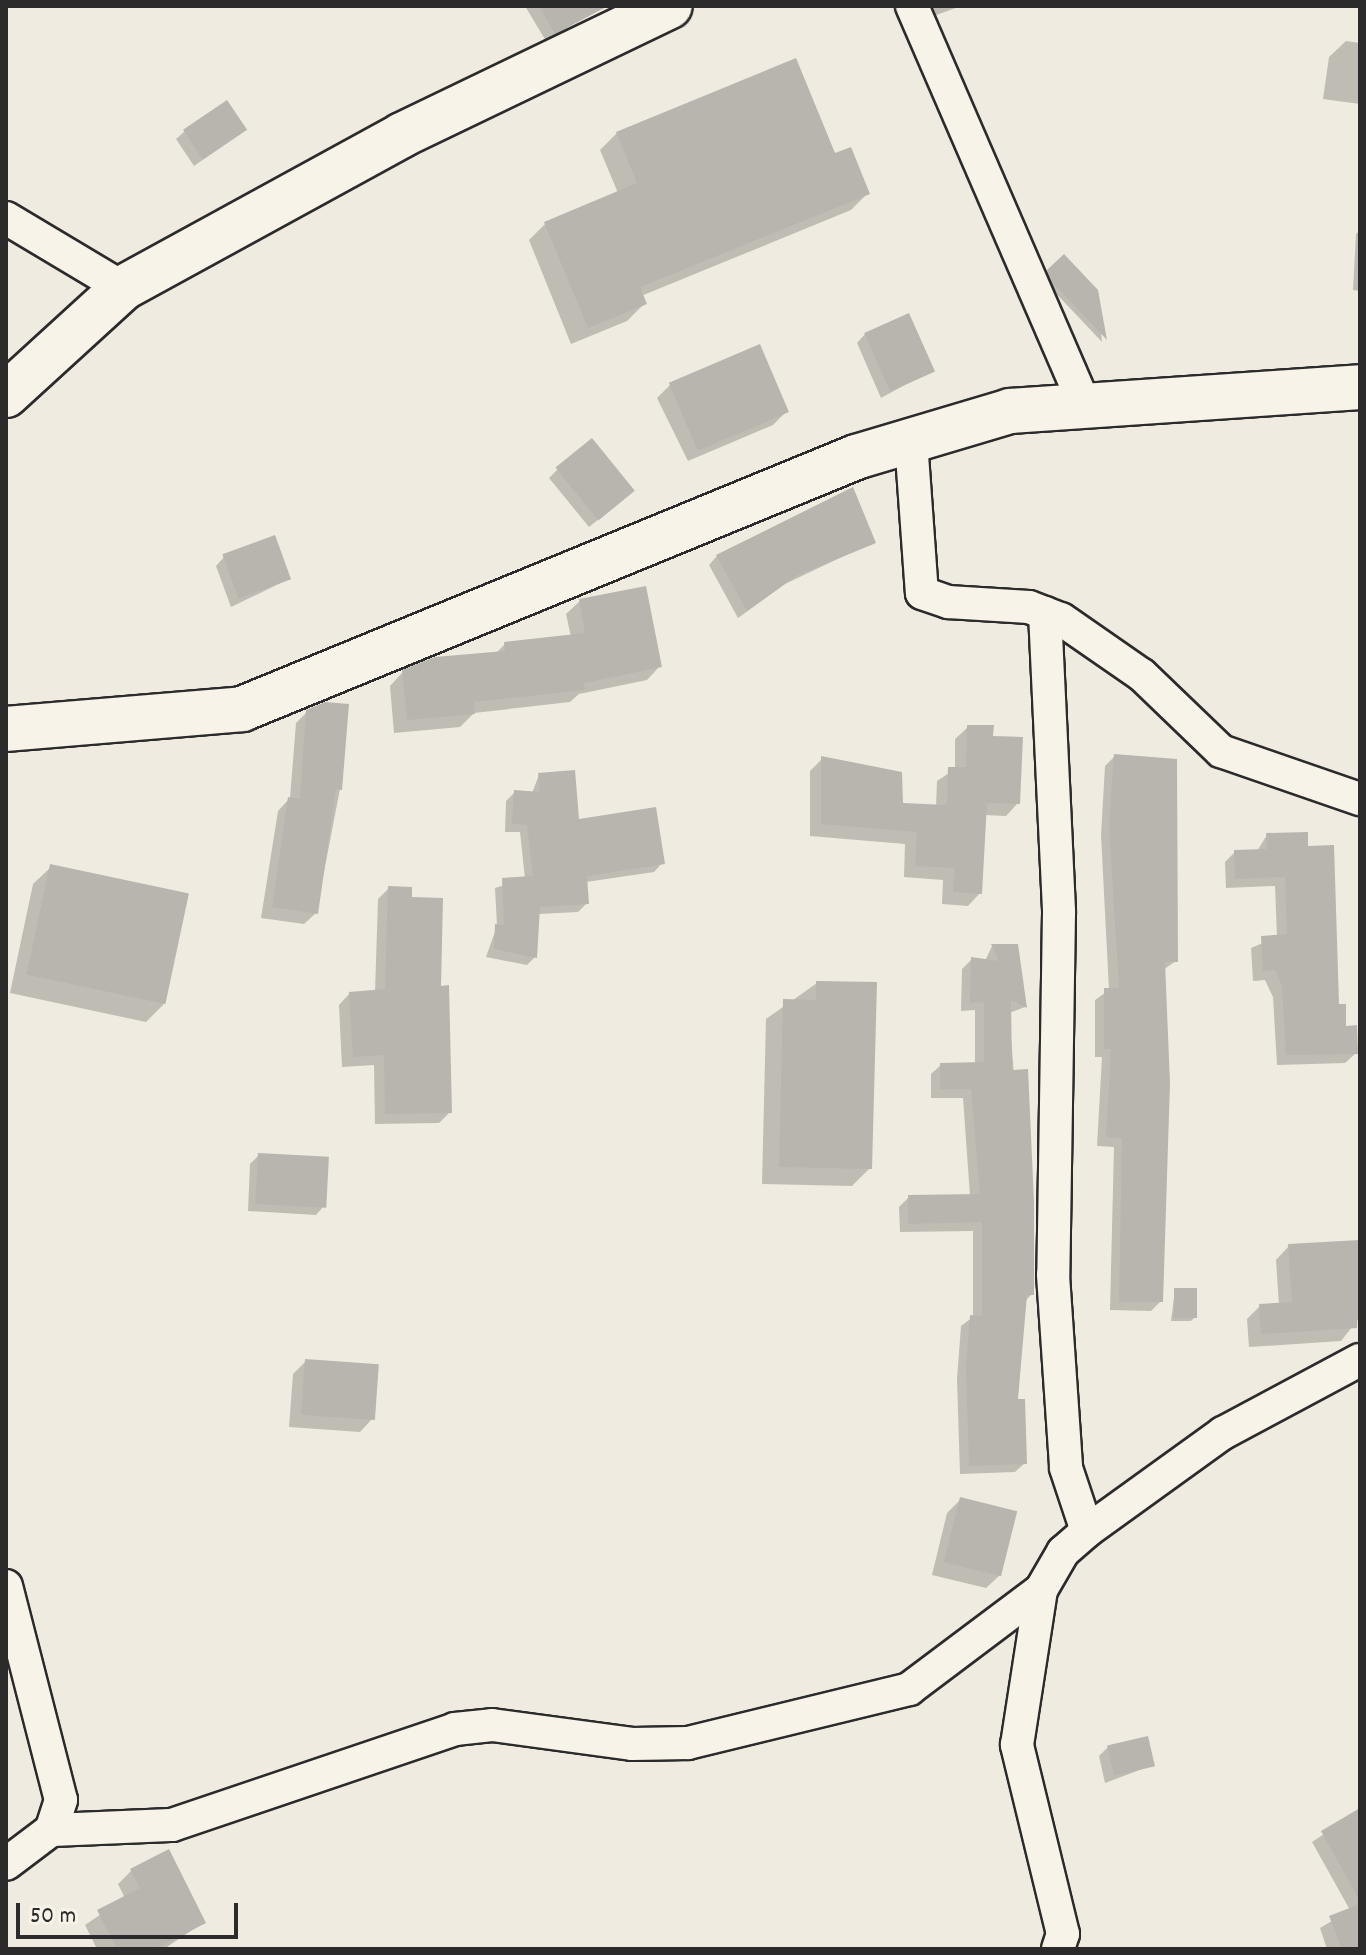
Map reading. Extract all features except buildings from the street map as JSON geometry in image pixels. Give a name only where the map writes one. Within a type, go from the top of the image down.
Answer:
[{"type":"street","points":[[6,395],[123,288],[402,135],[670,6]]},
{"type":"street","points":[[912,6],[1084,404]]},
{"type":"street","points":[[6,218],[123,288]]},
{"type":"street","points":[[6,729],[242,709],[911,441],[1010,411],[1360,387]]},
{"type":"street","points":[[911,441],[922,593],[1045,613],[1142,675],[1221,751],[1329,783],[1360,799]]},
{"type":"street","points":[[1045,613],[1059,913],[1053,1275],[1066,1468],[1087,1531]]},
{"type":"street","points":[[1058,1949],[1063,1934],[1017,1745],[1041,1590],[1063,1552],[1087,1531],[1223,1433],[1360,1360]]},
{"type":"street","points":[[6,1586],[61,1800],[51,1830],[6,1864]]},
{"type":"street","points":[[51,1830],[172,1825],[455,1729],[492,1725],[632,1744],[688,1743],[909,1689],[1041,1590]]}]
